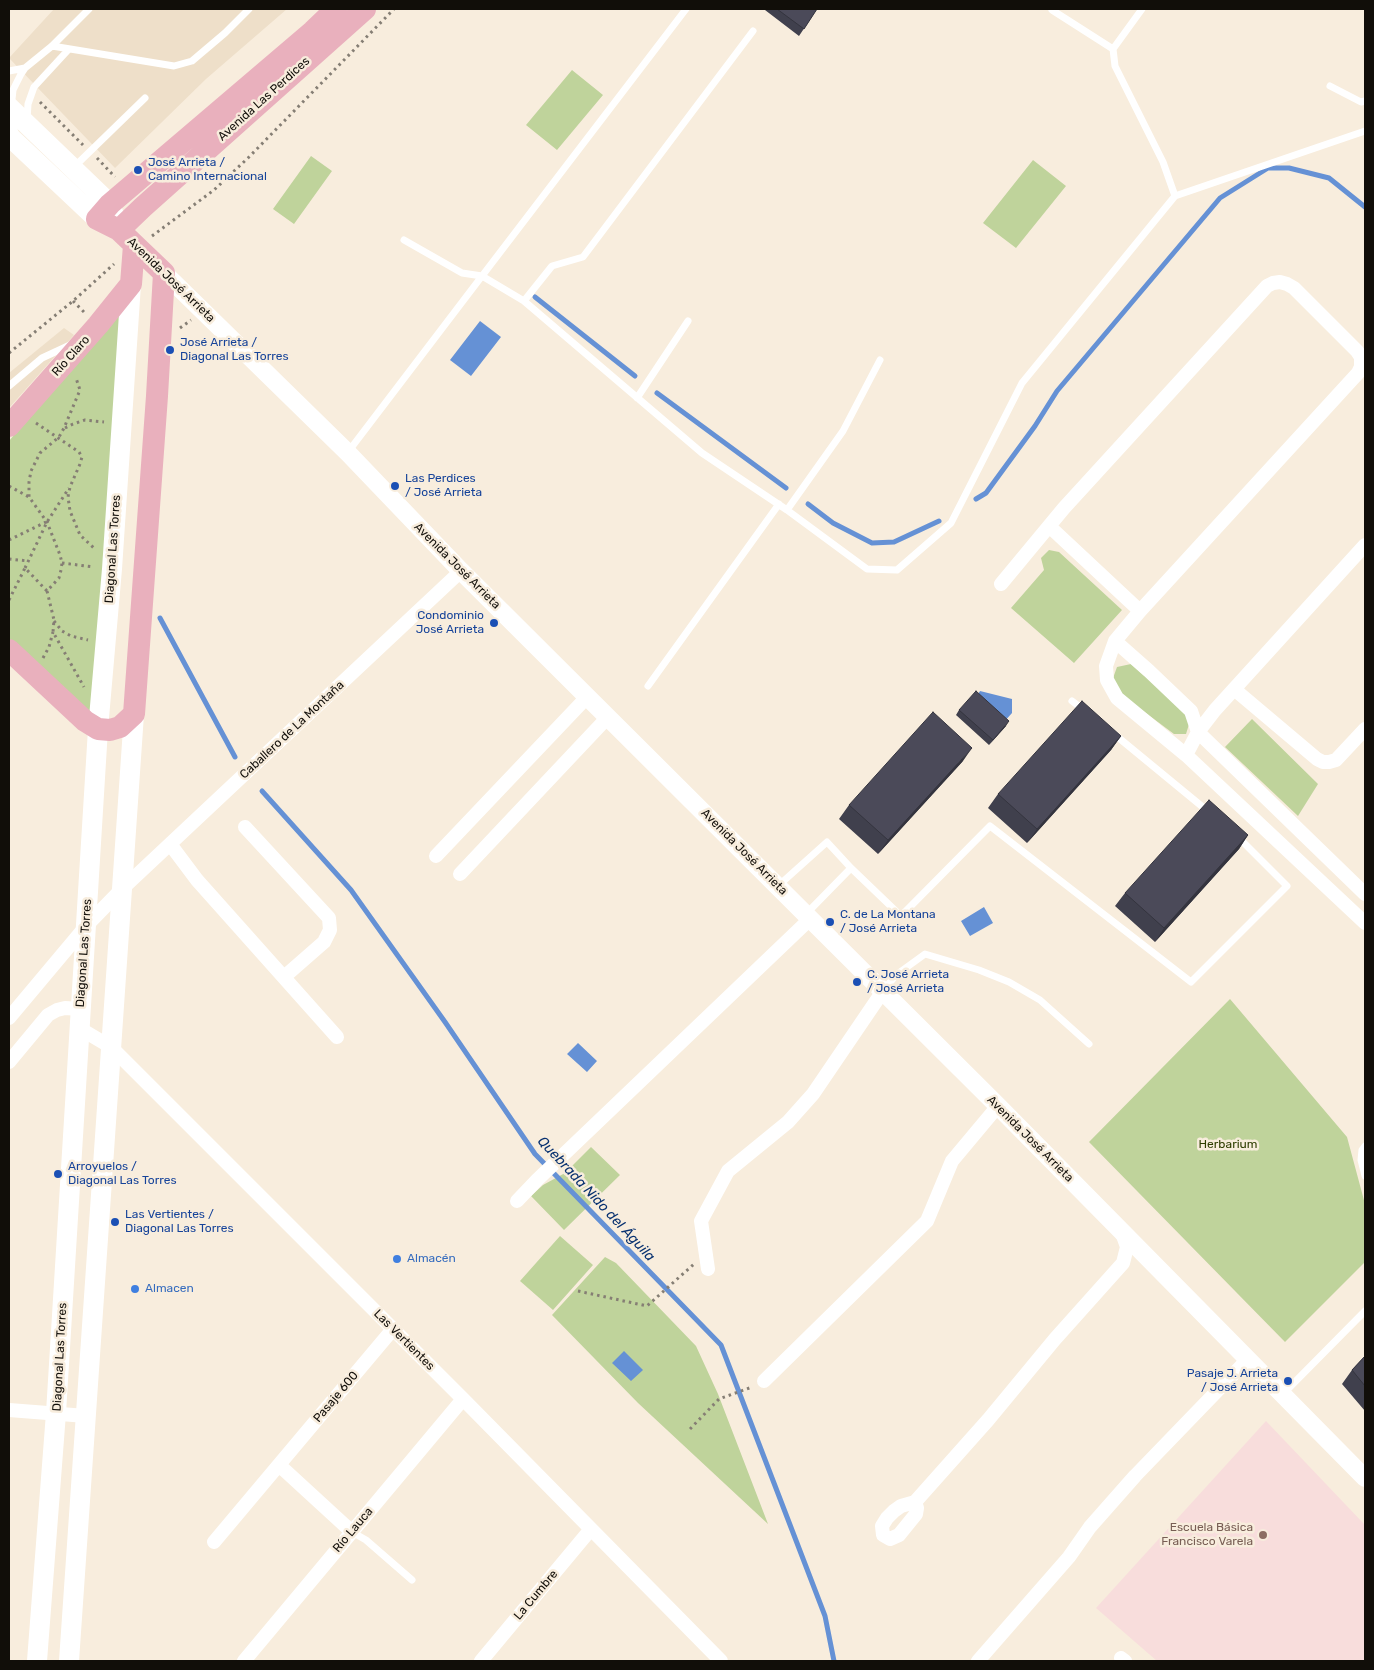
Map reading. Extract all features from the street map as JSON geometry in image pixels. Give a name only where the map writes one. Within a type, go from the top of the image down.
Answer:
[{"type":"main road","name":"Avenida Las Perdices","points":[[111,204],[313,31],[336,9]]},
{"type":"main road","name":"Avenida Las Perdices","points":[[135,237],[143,207],[364,9]]},
{"type":"main road","name":"Avenida José Arrieta","points":[[10,108],[111,204],[164,273]]},
{"type":"main road","name":"Avenida José Arrieta","points":[[15,142],[111,204]]},
{"type":"main road","name":"Diagonal Las Torres","points":[[37,1661],[56,1413],[98,729],[112,569],[135,237]]},
{"type":"main road","points":[[69,1661],[164,273]]},
{"type":"main road","name":"Río Claro","points":[[14,420],[88,337],[131,284]]},
{"type":"main road","points":[[9,650],[85,721],[98,729],[110,730],[120,726],[134,714]]},
{"type":"street","name":"Avenida José Arrieta","points":[[164,273],[348,453],[461,571],[998,1106],[1365,1478]]},
{"type":"street","points":[[1001,584],[1049,526],[1267,286],[1280,282],[1294,288],[1357,351],[1361,357],[1362,367],[1345,388],[1140,611],[1115,641],[1106,666],[1107,680],[1117,698],[1186,755],[1365,924]]},
{"type":"street","points":[[1049,526],[1140,611]]},
{"type":"street","points":[[1186,755],[1198,732],[1234,689],[1365,545]]},
{"type":"street","name":"Caballero de La Montaña","points":[[122,889],[461,571]]},
{"type":"street","points":[[1115,641],[1149,670],[1191,711],[1198,732],[1365,894]]},
{"type":"street","points":[[1234,689],[1317,760],[1323,762],[1336,760],[1365,729]]},
{"type":"street","points":[[436,856],[588,696]]},
{"type":"street","points":[[460,874],[608,716]]},
{"type":"street","points":[[245,827],[329,918],[330,930],[324,942],[284,977]]},
{"type":"street","points":[[170,844],[197,880],[337,1037]]},
{"type":"street","points":[[9,1018],[87,925],[122,889]]},
{"type":"street","points":[[517,1201],[808,916]]},
{"type":"street","points":[[708,1269],[701,1221],[728,1171],[788,1122],[813,1094],[882,991]]},
{"type":"street","points":[[9,1062],[48,1015],[65,1008],[80,1019]]},
{"type":"street","name":"Las Vertientes","points":[[80,1019],[111,1047],[463,1399],[721,1661]]},
{"type":"street","points":[[764,1381],[926,1221],[952,1161],[998,1106]]},
{"type":"street","points":[[915,1502],[1123,1263],[1127,1247],[1120,1230]]},
{"type":"street","points":[[1123,1263],[1138,1259],[1159,1268]]},
{"type":"street","name":"Pasaje 600","points":[[214,1542],[393,1329]]},
{"type":"street","points":[[978,1661],[1069,1557],[1090,1527],[1135,1476],[1248,1359]]},
{"type":"street","name":"Río Lauca","points":[[244,1661],[463,1399]]},
{"type":"street","points":[[9,1410],[86,1416]]},
{"type":"street","points":[[278,1465],[352,1532]]},
{"type":"street","name":"La Cumbre","points":[[480,1661],[590,1529]]},
{"type":"lane","points":[[15,142],[16,135],[10,108],[17,81],[25,68],[52,46],[89,9]]},
{"type":"lane","points":[[52,46],[174,66],[192,61],[249,9]]},
{"type":"lane","points":[[348,453],[686,9]]},
{"type":"lane","points":[[1142,9],[1113,49],[1115,66],[1163,162],[1175,196]]},
{"type":"lane","points":[[1052,10],[1113,49]]},
{"type":"lane","points":[[524,301],[552,266],[582,257],[753,31]]},
{"type":"lane","points":[[28,125],[28,104],[38,81],[69,49]]},
{"type":"lane","points":[[9,71],[25,68]]},
{"type":"lane","points":[[1330,86],[1361,102],[1365,101]]},
{"type":"lane","points":[[73,168],[145,98]]},
{"type":"lane","points":[[404,240],[462,273],[482,276],[524,301],[702,453],[779,504],[867,569],[897,570],[952,523],[1022,383],[1175,196],[1365,130]]},
{"type":"lane","points":[[637,398],[688,321]]},
{"type":"lane","points":[[9,386],[42,358],[88,337]]},
{"type":"lane","points":[[787,510],[843,431],[880,360]]},
{"type":"lane","points":[[648,686],[779,504]]},
{"type":"lane","points":[[1072,701],[1086,713]]},
{"type":"lane","points":[[1108,730],[1212,815]]},
{"type":"lane","points":[[778,886],[827,842],[901,916],[990,826],[1191,982],[1287,886],[1235,834]]},
{"type":"lane","points":[[808,916],[852,868]]},
{"type":"lane","points":[[882,991],[896,975],[925,954],[979,970],[1009,982],[1040,1000],[1089,1044]]},
{"type":"lane","points":[[1365,1146],[1362,1150],[1361,1160],[1365,1176]]},
{"type":"lane","points":[[1282,1394],[1365,1311]]},
{"type":"lane","points":[[352,1532],[366,1540],[412,1580]]},
{"type":"path","points":[[135,237],[214,190],[344,62],[394,9]]},
{"type":"path","points":[[31,94],[90,152],[111,204]]},
{"type":"path","points":[[9,353],[73,301]]},
{"type":"path","points":[[28,497],[28,482],[33,464],[40,453],[59,437],[80,390],[69,358]]},
{"type":"path","points":[[9,600],[47,522],[70,487],[82,457],[75,448],[59,437],[14,420]]},
{"type":"path","points":[[64,428],[77,422],[92,420],[122,426]]},
{"type":"path","points":[[9,486],[28,497],[47,522],[62,563],[59,578],[47,592]]},
{"type":"path","points":[[70,487],[68,497],[70,511],[77,529],[88,544],[95,549],[112,569]]},
{"type":"path","points":[[9,540],[47,522]]},
{"type":"path","points":[[9,559],[28,561]]},
{"type":"path","points":[[62,563],[112,569]]},
{"type":"path","points":[[25,568],[47,592],[58,628],[71,636],[106,641]]},
{"type":"path","points":[[32,673],[45,655],[53,632],[54,620]]},
{"type":"path","points":[[53,632],[85,689]]},
{"type":"path","points":[[578,1290],[647,1306],[706,1254]]},
{"type":"path","points":[[690,1429],[719,1398],[745,1390]]},
{"type":"shaded area","points":[[54,9],[287,9],[206,79],[115,168],[9,58]]},
{"type":"shaded area","points":[[64,328],[74,335],[9,408],[9,373]]},
{"type":"shaded area","name":"Escuela Básica Francisco Varela","points":[[1266,1421],[1365,1525],[1365,1661],[1157,1661],[1096,1608]]},
{"type":"green space","points":[[572,70],[603,95],[557,150],[526,125]]},
{"type":"green space","points":[[311,156],[332,171],[294,224],[273,209]]},
{"type":"green space","points":[[1033,160],[1066,186],[1016,248],[983,223]]},
{"type":"green space","points":[[122,308],[92,723],[9,645],[9,441]]},
{"type":"green space","points":[[1049,550],[1059,552],[1122,610],[1074,663],[1011,608],[1044,570],[1041,558]]},
{"type":"green space","points":[[1131,664],[1184,711],[1190,721],[1186,734],[1174,734],[1119,693],[1112,681],[1117,667]]},
{"type":"green space","points":[[1252,719],[1318,784],[1298,816],[1225,747]]},
{"type":"green space","name":"Herbarium","points":[[1230,999],[1347,1137],[1365,1204],[1365,1262],[1285,1342],[1089,1142]]},
{"type":"green space","points":[[591,1147],[620,1175],[564,1230],[531,1196],[543,1185],[565,1173]]},
{"type":"green space","points":[[560,1236],[593,1265],[553,1310],[520,1281]]},
{"type":"green space","points":[[605,1257],[616,1263],[696,1346],[718,1394],[768,1524],[638,1403],[552,1315]]},
{"type":"water","points":[[480,321],[501,337],[471,376],[450,360]]},
{"type":"water","points":[[980,691],[1012,699],[1012,713],[1004,722],[977,696]]},
{"type":"water","points":[[984,907],[993,923],[970,936],[961,921]]},
{"type":"water","points":[[578,1043],[597,1061],[587,1072],[567,1054]]},
{"type":"water","points":[[624,1351],[643,1370],[631,1381],[612,1363]]},
{"type":"building","points":[[777,9],[817,9],[804,29]]},
{"type":"building","points":[[976,691],[1009,721],[993,740],[959,710]]},
{"type":"building","points":[[1082,701],[1121,736],[1037,829],[998,794]]},
{"type":"building","points":[[933,712],[972,748],[888,840],[849,805]]},
{"type":"building","points":[[1209,800],[1248,835],[1164,928],[1125,893]]},
{"type":"building","points":[[1365,1356],[1365,1386],[1352,1370]]},
{"type":"waterway","points":[[976,499],[986,493],[1035,426],[1057,391],[1220,198],[1268,168],[1289,168],[1329,178],[1365,207]]},
{"type":"waterway","points":[[535,297],[635,376]]},
{"type":"waterway","points":[[657,393],[786,488]]},
{"type":"waterway","points":[[808,504],[833,523],[872,543],[894,542],[939,521]]},
{"type":"waterway","name":"Quebrada Nido del Águila","points":[[160,618],[235,757]]},
{"type":"waterway","name":"Quebrada Nido del Águila","points":[[262,791],[351,890],[445,1022],[535,1154],[721,1345],[825,1616],[834,1661]]},
{"type":"place","name":"José Arrieta / Camino Internacional","points":[[138,170]]},
{"type":"place","name":"José Arrieta / Diagonal Las Torres","points":[[170,350]]},
{"type":"place","name":"Las Perdices / José Arrieta","points":[[395,486]]},
{"type":"place","name":"Condominio José Arrieta","points":[[494,623]]},
{"type":"place","name":"C. de La Montana / José Arrieta","points":[[830,922]]},
{"type":"place","name":"C. José Arrieta / José Arrieta","points":[[857,982]]},
{"type":"place","name":"Arroyuelos / Diagonal Las Torres","points":[[58,1174]]},
{"type":"place","name":"Las Vertientes / Diagonal Las Torres","points":[[115,1222]]},
{"type":"place","name":"Almacén","points":[[397,1259]]},
{"type":"place","name":"Almacen","points":[[135,1289]]},
{"type":"place","name":"Pasaje J. Arrieta / José Arrieta","points":[[1288,1381]]},
{"type":"place","name":"Escuela Básica Francisco Varela","points":[[1263,1535]]}]
